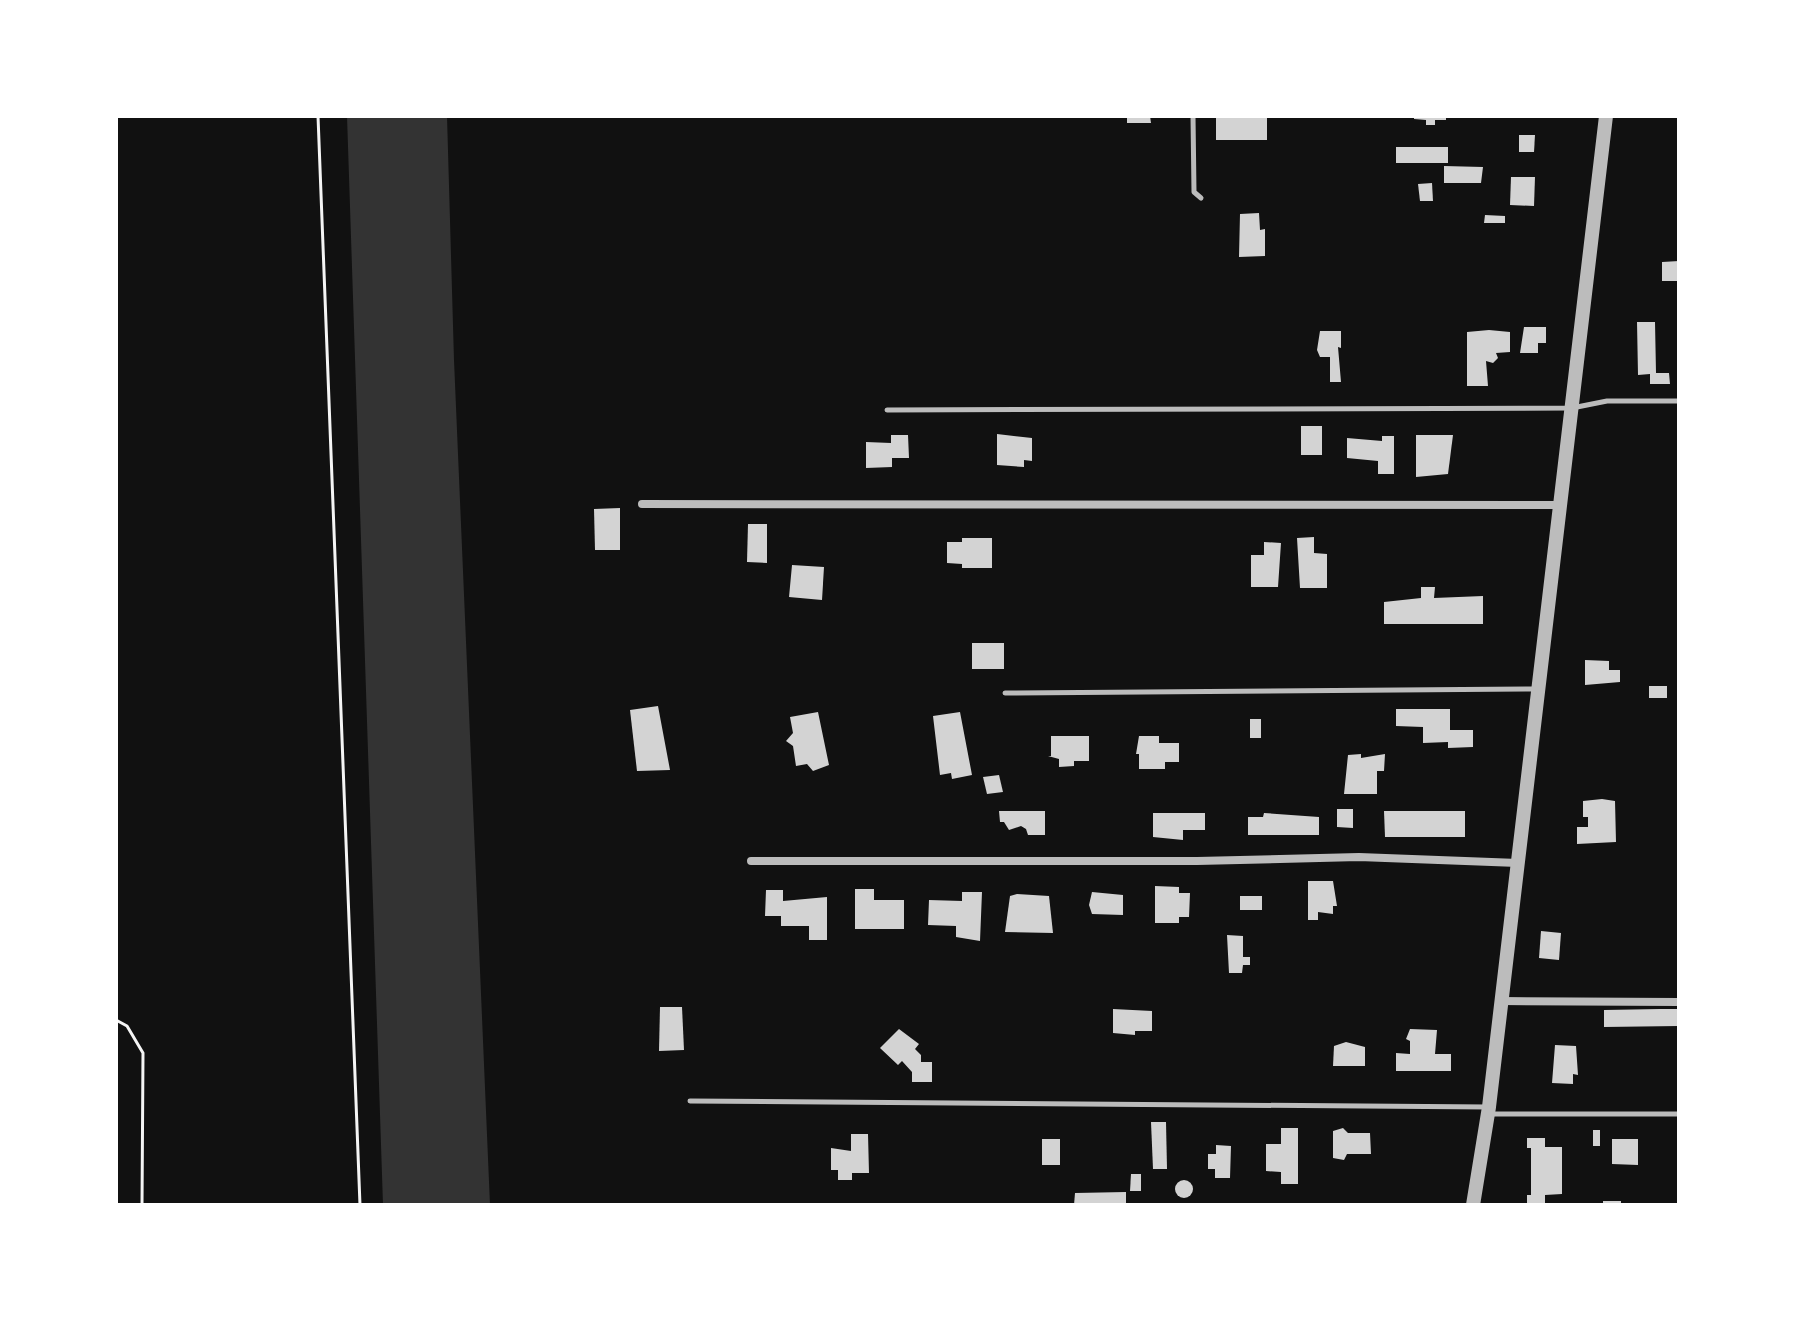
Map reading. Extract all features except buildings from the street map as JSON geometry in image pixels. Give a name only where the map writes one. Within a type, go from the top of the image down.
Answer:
[{"type":"street","points":[[1473,1205],[1488,1111],[1606,116]]},
{"type":"street","points":[[642,504],[1560,505]]},
{"type":"street","points":[[751,861],[1197,861],[1359,857],[1518,863]]},
{"type":"street","points":[[1501,1001],[1679,1002]]},
{"type":"lane","points":[[1193,116],[1194,192],[1201,198]]},
{"type":"lane","points":[[887,410],[1572,408],[1607,401],[1679,401]]},
{"type":"lane","points":[[1005,693],[1538,689]]},
{"type":"lane","points":[[690,1101],[1679,1114]]},
{"type":"path","points":[[318,116],[360,1205]]},
{"type":"path","points":[[116,1020],[127,1026],[143,1053],[142,1205]]},
{"type":"shaded area","points":[[347,116],[447,116],[454,360],[490,1205],[383,1205]]}]
